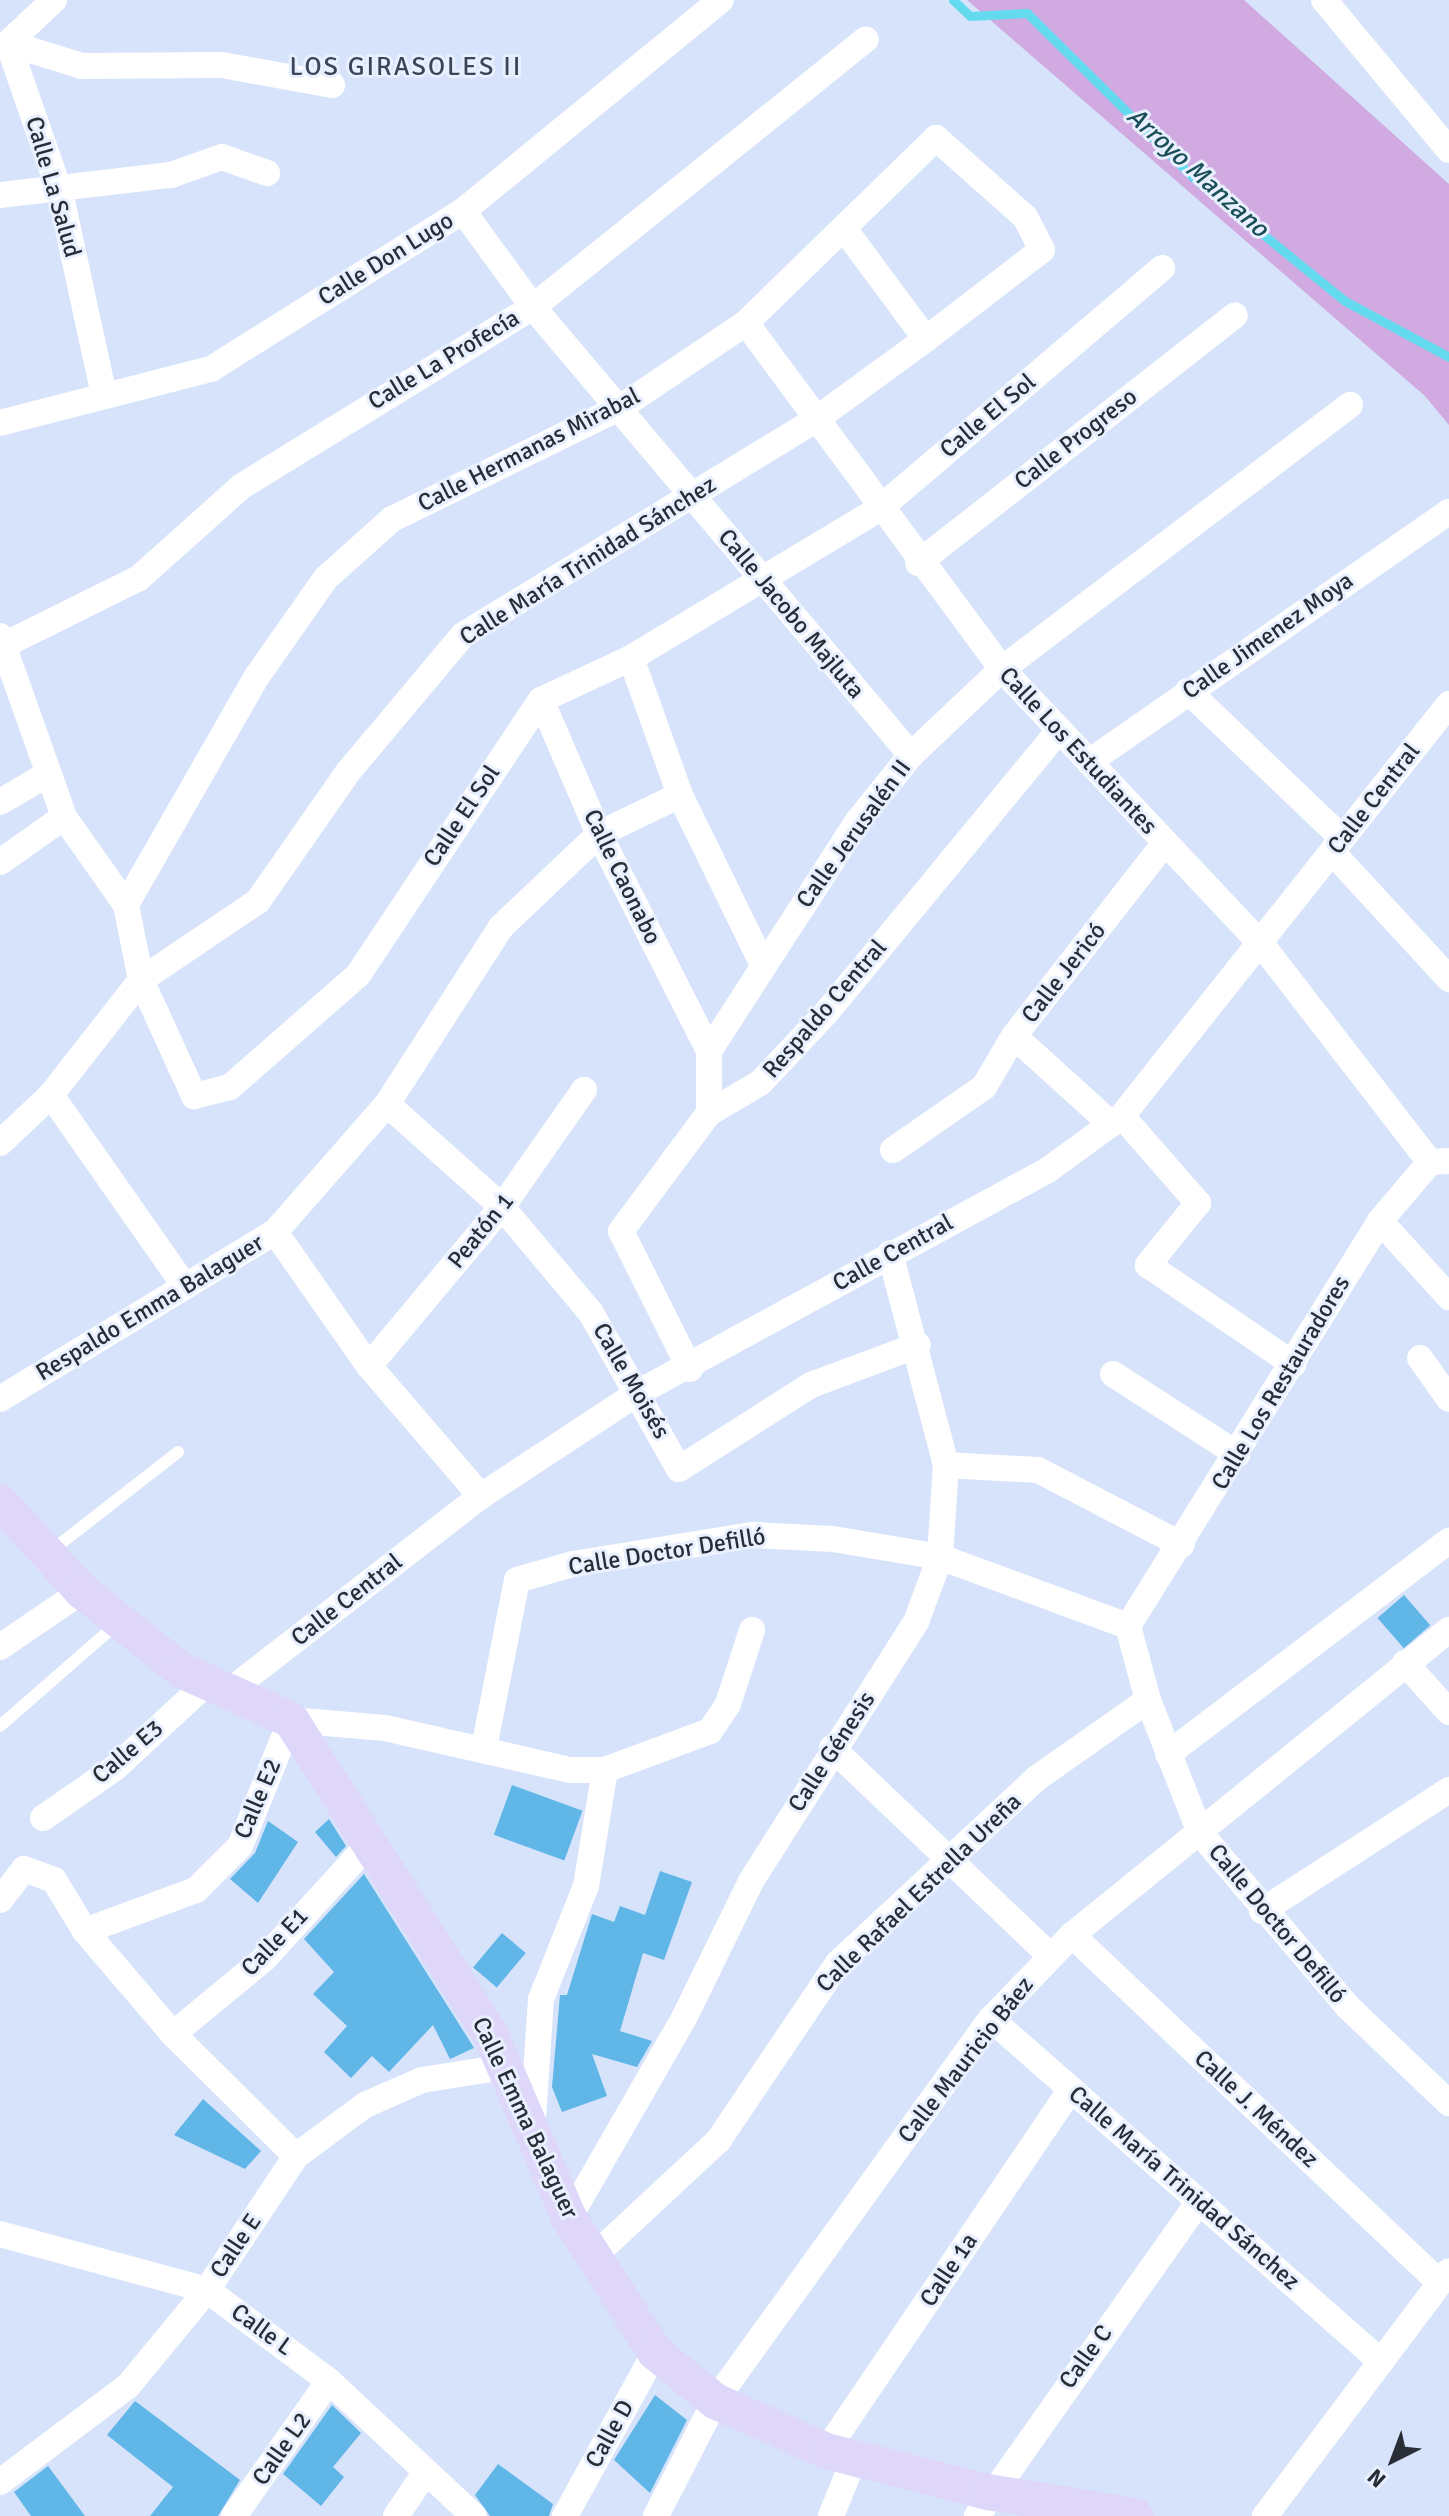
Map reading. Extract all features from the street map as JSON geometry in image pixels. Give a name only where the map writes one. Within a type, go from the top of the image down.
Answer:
[{"type":"street","points":[[54,0],[8,43],[82,66],[222,65],[332,85]]},
{"type":"street","name":"Calle Don Lugo","points":[[0,423],[211,369],[463,211],[721,0]]},
{"type":"street","points":[[1324,0],[1449,150]]},
{"type":"street","name":"Calle La Profecía","points":[[2,642],[139,578],[242,486],[533,307],[866,39]]},
{"type":"street","name":"Calle La Salud","points":[[8,43],[60,192],[104,395]]},
{"type":"street","name":"Calle Hermanas Mirabal","points":[[126,905],[257,676],[326,578],[392,519],[621,407],[746,323],[845,230],[936,138],[1025,217],[1042,250]]},
{"type":"street","points":[[0,195],[60,192],[171,175],[222,157],[267,173]]},
{"type":"street","name":"Calle Jacobo Majluta","points":[[463,211],[533,307],[621,407],[761,583],[911,755]]},
{"type":"street","points":[[845,230],[926,339]]},
{"type":"street","name":"Calle María Trinidad Sánchez","points":[[0,1143],[51,1095],[141,980],[258,901],[348,772],[463,635],[815,420],[1042,250]]},
{"type":"street","name":"Calle El Sol","points":[[2,642],[46,775],[64,817],[126,905],[141,980],[194,1096],[230,1087],[358,975],[541,700],[631,658],[761,583],[879,509],[1162,268]]},
{"type":"street","name":"Calle Progreso","points":[[918,563],[1235,315]]},
{"type":"street","name":"Calle Los Estudiantes","points":[[746,323],[918,563],[1002,669],[1262,945],[1440,1162]]},
{"type":"street","name":"Calle Jerusalén II","points":[[709,1051],[857,822],[911,755],[1002,669],[1350,405]]},
{"type":"street","name":"Calle Jimenez Moya","points":[[1089,762],[1449,512]]},
{"type":"street","points":[[631,658],[680,795],[763,965]]},
{"type":"street","points":[[1188,691],[1337,845],[1449,979]]},
{"type":"street","name":"Calle Caonabo","points":[[541,700],[599,834],[709,1051]]},
{"type":"street","name":"Calle Central","points":[[221,1684],[481,1496],[641,1391],[690,1369],[890,1253],[1048,1170],[1117,1120],[1262,945],[1449,704]]},
{"type":"street","name":"Respaldo Central","points":[[690,1369],[621,1231],[709,1113],[760,1083],[826,1013],[1059,730]]},
{"type":"street","points":[[0,802],[46,775]]},
{"type":"street","name":"Respaldo Emma Balaguer","points":[[0,1399],[275,1232],[387,1104],[501,927],[599,834],[680,795]]},
{"type":"street","points":[[0,862],[64,817]]},
{"type":"street","name":"Calle Jericó","points":[[1164,844],[1014,1036],[1117,1120],[1198,1203],[1148,1255],[1148,1265],[1293,1364]]},
{"type":"street","points":[[893,1150],[984,1087],[1014,1036]]},
{"type":"street","points":[[709,1051],[709,1113]]},
{"type":"street","name":"Peatón 1","points":[[369,1366],[502,1207],[584,1090]]},
{"type":"street","points":[[51,1095],[184,1285]]},
{"type":"street","name":"Calle Moisés","points":[[387,1104],[502,1207],[591,1313],[641,1391],[679,1469],[811,1385],[918,1345]]},
{"type":"street","name":"Calle Los Restauradores","points":[[1128,1626],[1182,1545],[1380,1221],[1440,1162]]},
{"type":"street","points":[[1380,1221],[1449,1297]]},
{"type":"street","points":[[275,1232],[369,1366],[481,1496]]},
{"type":"street","name":"Calle Génesis","points":[[569,2218],[685,2016],[751,1881],[832,1748],[916,1622],[940,1557],[946,1465],[918,1345],[890,1253]]},
{"type":"street","points":[[1420,1358],[1449,1399]]},
{"type":"street","points":[[1113,1374],[1237,1454]]},
{"type":"street","points":[[946,1465],[1038,1470],[1182,1545]]},
{"type":"street","name":"Calle Emma Balaguer","points":[[3,1514],[82,1591],[181,1670],[221,1684],[291,1720],[490,2033],[533,2144],[569,2218],[655,2352],[715,2401],[841,2454],[982,2504],[1135,2516]]},
{"type":"street","name":"Calle Doctor Defilló","points":[[484,1748],[517,1580],[752,1535],[940,1557],[1128,1626],[1148,1700],[1200,1833],[1262,1911],[1347,2006],[1449,2103]]},
{"type":"street","points":[[1168,1754],[1449,1541]]},
{"type":"street","points":[[0,1647],[82,1591]]},
{"type":"street","points":[[291,1720],[484,1748],[570,1770],[605,1770],[710,1731],[728,1704],[752,1630]]},
{"type":"street","name":"Calle Mauricio Báez","points":[[656,2516],[715,2401],[991,2019],[1049,1955],[1072,1935],[1449,1630]]},
{"type":"street","points":[[1405,1663],[1449,1712]]},
{"type":"street","name":"Calle E3","points":[[43,1818],[115,1768],[221,1684]]},
{"type":"street","name":"Calle Rafael Estrella Ureña","points":[[593,2257],[718,2141],[838,1963],[1037,1778],[1148,1700]]},
{"type":"street","name":"Calle E2","points":[[85,1931],[196,1890],[240,1846],[291,1720]]},
{"type":"street","points":[[832,1748],[1049,1955]]},
{"type":"street","points":[[533,2144],[541,1999],[586,1886],[605,1770]]},
{"type":"street","points":[[1262,1911],[1449,1790]]},
{"type":"street","name":"Calle E1","points":[[173,2034],[264,1959],[371,1842]]},
{"type":"street","points":[[0,1900],[24,1869],[39,1870],[54,1880],[85,1931],[173,2034],[296,2156]]},
{"type":"street","name":"Calle J. Méndez","points":[[1072,1935],[1444,2277]]},
{"type":"street","name":"Calle María Trinidad Sánchez","points":[[991,2019],[1377,2358]]},
{"type":"street","name":"Calle E","points":[[0,2482],[100,2414],[207,2290],[296,2156],[379,2099],[422,2080],[504,2067]]},
{"type":"street","name":"Calle 1a","points":[[831,2516],[841,2454],[1071,2089]]},
{"type":"street","name":"Calle C","points":[[982,2504],[1199,2201]]},
{"type":"street","name":"Calle L","points":[[3,2240],[207,2290],[329,2381],[474,2516]]},
{"type":"street","points":[[1265,2516],[1377,2358],[1444,2277]]},
{"type":"street","name":"Calle D","points":[[565,2516],[655,2352]]},
{"type":"street","name":"Calle L2","points":[[234,2516],[329,2381]]},
{"type":"street","points":[[396,2516],[425,2473]]},
{"type":"lane","points":[[46,1555],[178,1452]]},
{"type":"lane","points":[[0,1726],[120,1622]]},
{"type":"shaded area","points":[[967,0],[1244,0],[1449,184],[1449,425],[1425,396]]},
{"type":"building","points":[[1404,1595],[1430,1625],[1404,1648],[1378,1618]]},
{"type":"building","points":[[512,1785],[582,1811],[564,1860],[494,1835]]},
{"type":"building","points":[[329,1819],[346,1846],[336,1857],[315,1832]]},
{"type":"building","points":[[268,1821],[298,1842],[258,1903],[230,1879],[255,1853]]},
{"type":"building","points":[[660,1871],[692,1882],[664,1960],[643,1953],[620,2031],[652,2041],[637,2067],[592,2054],[607,2096],[562,2112],[552,2087],[560,1995],[567,1995],[592,1914],[614,1922],[620,1906],[645,1915]]},
{"type":"building","points":[[364,1874],[474,2048],[450,2059],[433,2025],[389,2072],[372,2056],[351,2078],[324,2052],[347,2026],[313,1994],[334,1972],[304,1939]]},
{"type":"building","points":[[502,1933],[526,1953],[497,1987],[473,1967]]},
{"type":"building","points":[[203,2099],[261,2151],[245,2169],[174,2135]]},
{"type":"building","points":[[655,2395],[687,2420],[650,2493],[614,2460]]},
{"type":"building","points":[[135,2401],[240,2480],[218,2516],[150,2516],[173,2487],[107,2435]]},
{"type":"building","points":[[332,2405],[361,2433],[333,2467],[344,2477],[321,2506],[283,2474]]},
{"type":"building","points":[[498,2464],[553,2504],[549,2516],[490,2516],[475,2495]]},
{"type":"building","points":[[48,2466],[85,2516],[31,2516],[14,2492]]},
{"type":"waterway","name":"Arroyo Manzano","points":[[953,0],[970,16],[1027,13],[1194,178],[1345,301],[1449,357]]},
{"type":"district","name":"LOS GIRASOLES II","points":[[406,68]]}]
